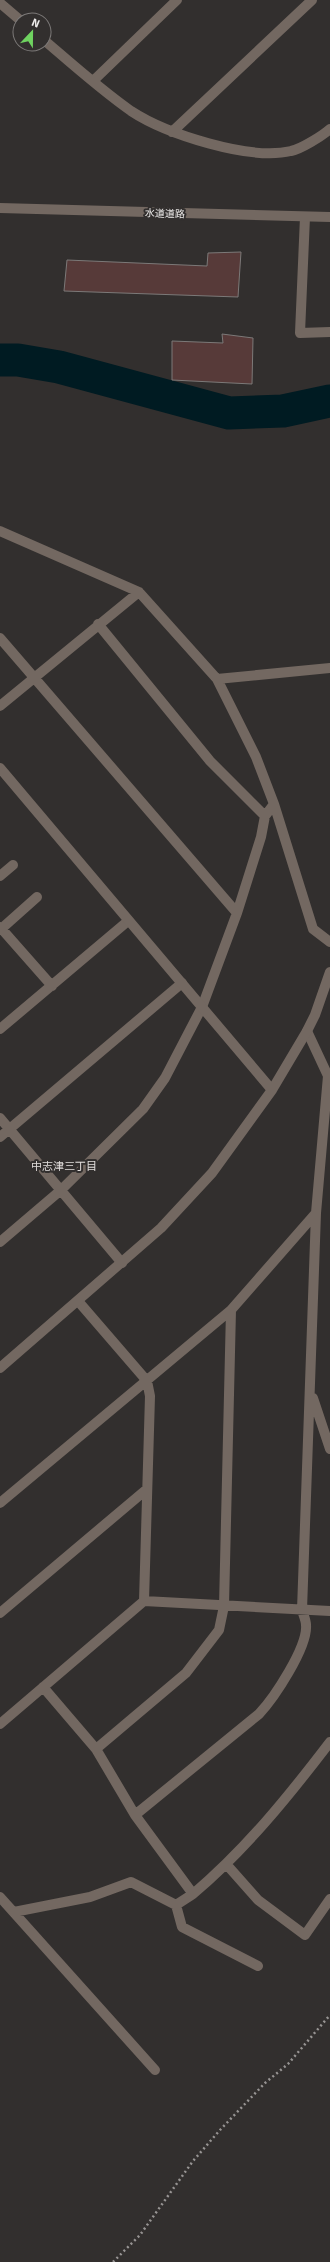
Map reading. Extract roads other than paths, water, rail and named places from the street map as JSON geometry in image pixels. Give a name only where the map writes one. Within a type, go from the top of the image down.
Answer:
[{"type":"street","points":[[93,81],[177,0]]},
{"type":"street","points":[[172,132],[312,0]]},
{"type":"street","points":[[0,3],[12,13]]},
{"type":"street","points":[[52,47],[132,112],[172,132],[254,153],[291,151],[324,134],[330,129]]},
{"type":"street","name":"水道道路","points":[[0,208],[330,218]]},
{"type":"street","points":[[305,217],[300,333],[330,332]]},
{"type":"street","points":[[0,530],[139,592],[217,679],[256,757],[274,804],[313,928],[330,942]]},
{"type":"street","points":[[0,706],[98,624],[139,592]]},
{"type":"street","points":[[98,624],[210,761],[265,816]]},
{"type":"street","points":[[0,638],[237,913]]},
{"type":"street","points":[[217,679],[330,668]]},
{"type":"street","points":[[0,768],[272,1090]]},
{"type":"street","points":[[0,1242],[61,1190],[143,1109],[165,1078],[202,1007],[237,913],[261,837],[265,816],[274,804]]},
{"type":"street","points":[[0,876],[13,864]]},
{"type":"street","points":[[37,897],[1,928],[52,986]]},
{"type":"street","points":[[0,1029],[128,921]]},
{"type":"street","points":[[0,1368],[161,1228],[212,1173],[272,1090],[308,1031],[330,972]]},
{"type":"street","points":[[0,1137],[182,983]]},
{"type":"street","points":[[135,1815],[259,1714],[268,1704],[287,1674],[302,1643],[307,1625],[302,1610],[311,1392],[316,1213],[328,1076],[308,1031]]},
{"type":"street","points":[[0,1118],[122,1263]]},
{"type":"street","points":[[0,1503],[231,1310],[316,1213]]},
{"type":"street","points":[[78,1301],[147,1381],[150,1396],[144,1601]]},
{"type":"street","points":[[96,1749],[186,1673],[219,1630],[224,1606],[231,1310]]},
{"type":"street","points":[[311,1392],[330,1449]]},
{"type":"street","points":[[1,1610],[147,1489]]},
{"type":"street","points":[[0,1724],[144,1601],[330,1611]]},
{"type":"street","points":[[43,1687],[96,1749],[135,1815],[193,1894]]},
{"type":"street","points":[[176,1905],[193,1894],[227,1865],[280,1808],[330,1742]]},
{"type":"street","points":[[227,1865],[258,1900],[305,1935],[330,1899]]},
{"type":"street","points":[[14,1912],[90,1897],[131,1882],[176,1905],[182,1927],[258,1966]]},
{"type":"street","points":[[0,1897],[155,2070]]},
{"type":"waterway","points":[[0,360],[18,360],[59,367],[229,413],[283,411],[330,401]]},
{"type":"district","name":"中志津三丁目","points":[[64,1166]]}]
